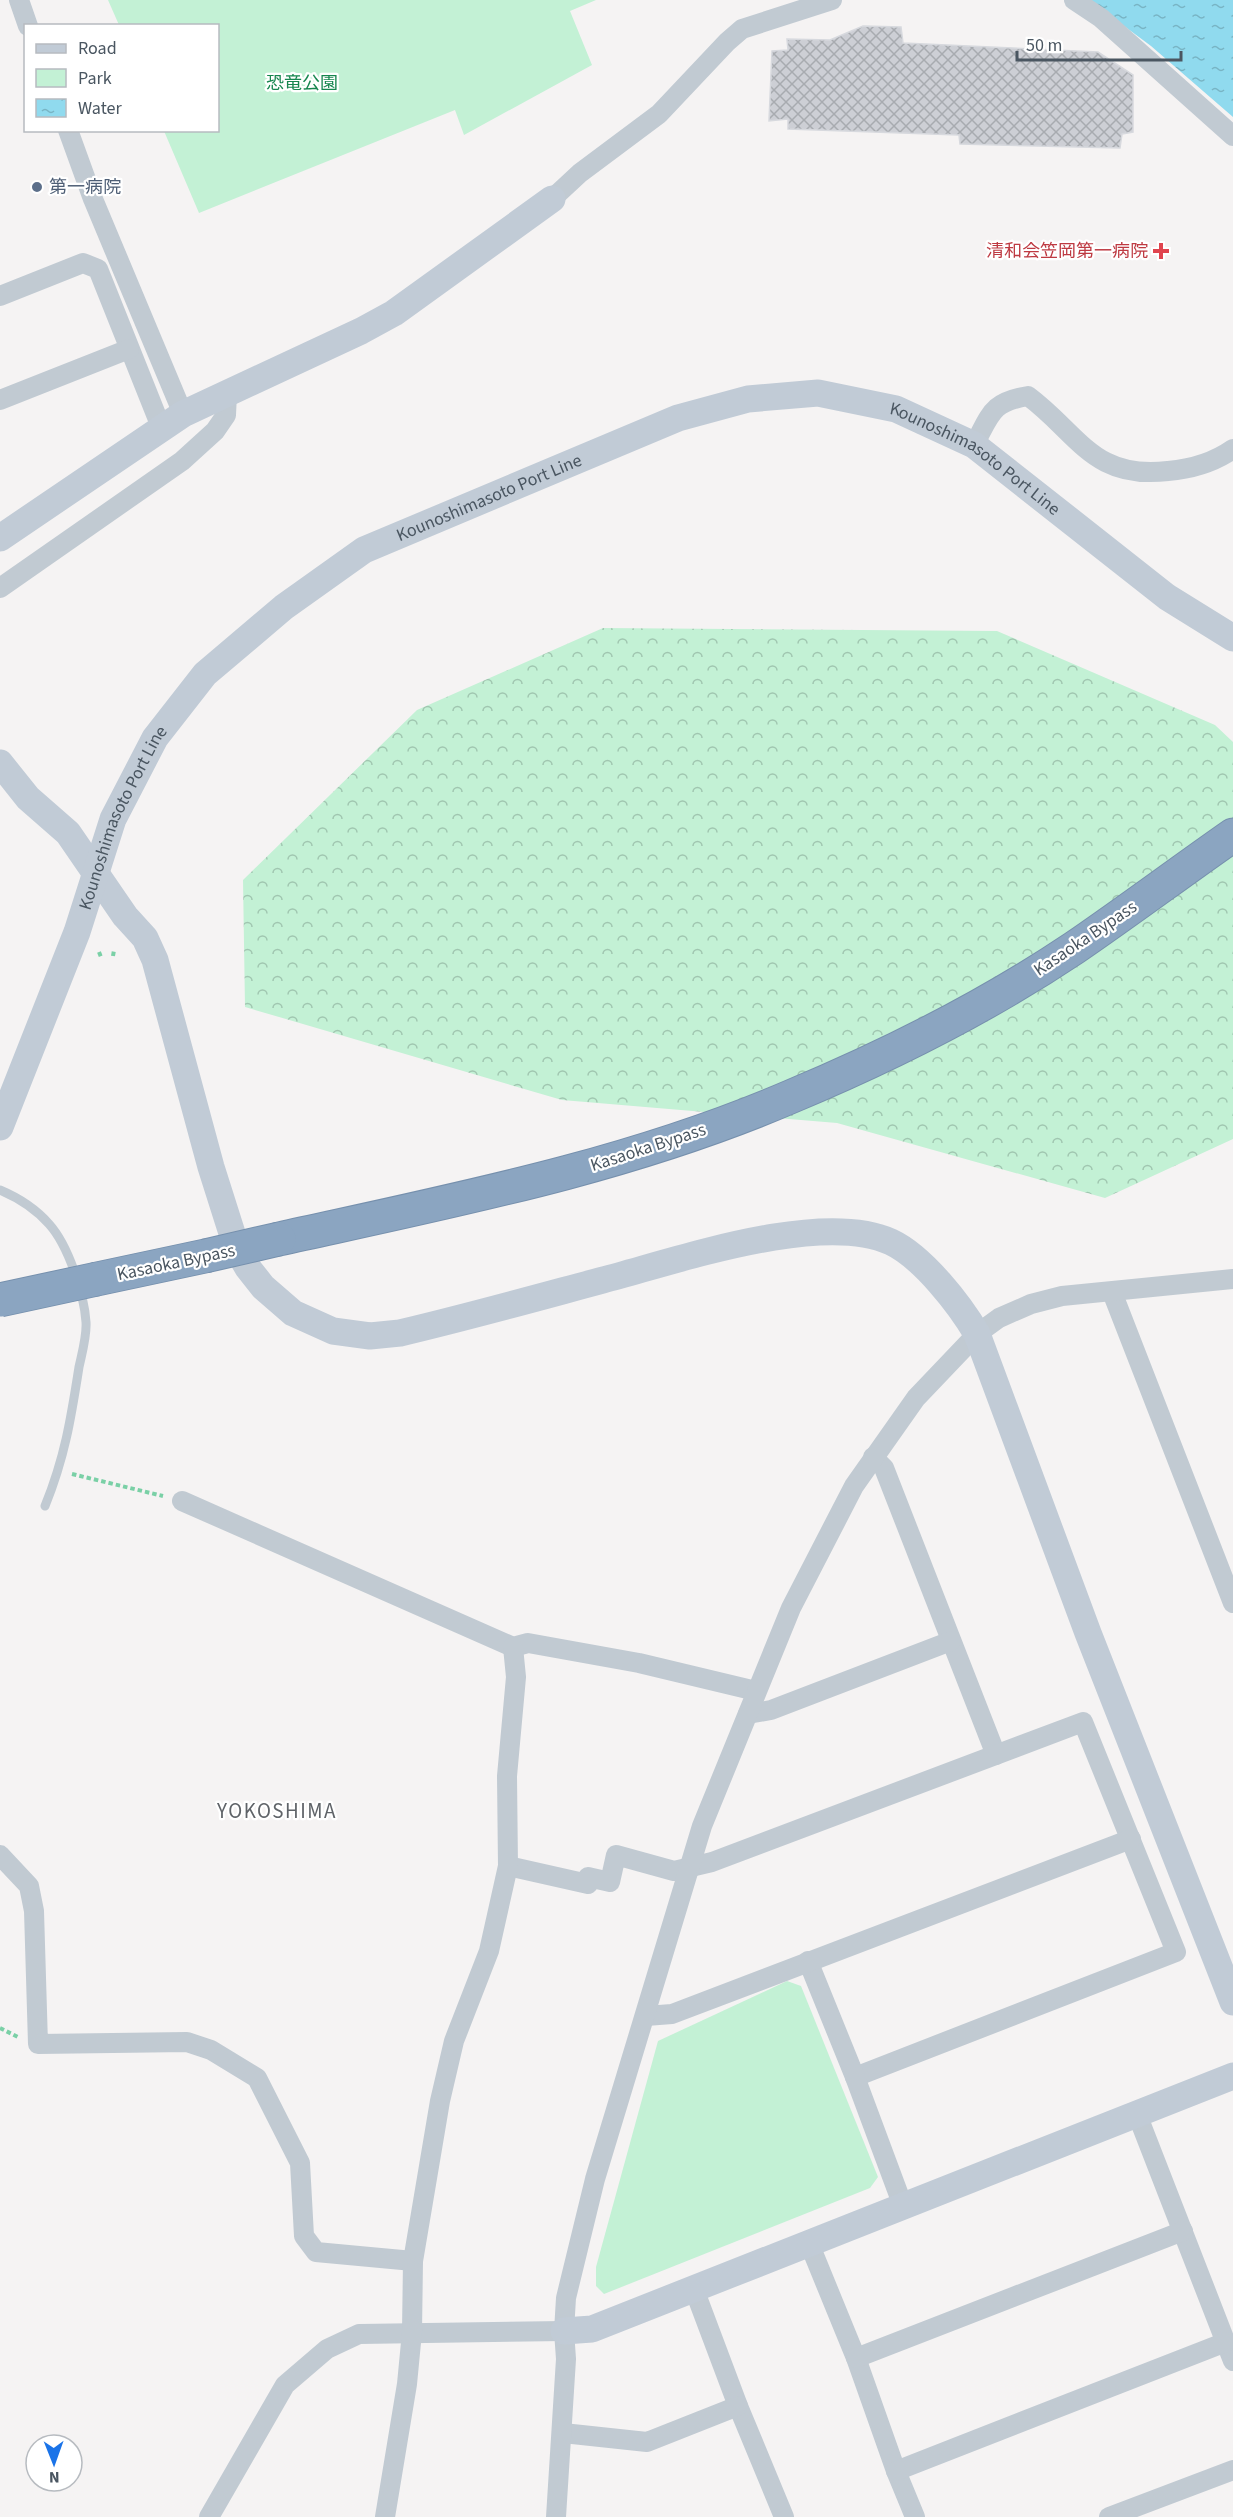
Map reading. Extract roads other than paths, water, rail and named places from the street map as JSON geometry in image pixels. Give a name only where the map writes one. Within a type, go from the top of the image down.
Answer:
[{"type":"highway","name":"Kasaoka Bypass","points":[[0,1300],[205,1256],[579,1169],[681,1138],[789,1098],[888,1053],[979,1006],[1073,949],[1233,835]]},
{"type":"street","points":[[19,0],[27,24]]},
{"type":"street","points":[[0,538],[172,421],[394,313],[552,199],[580,173],[659,114],[742,29],[832,0]]},
{"type":"street","points":[[1074,0],[1101,18],[1233,136]]},
{"type":"street","points":[[69,132],[172,421]]},
{"type":"street","points":[[0,296],[83,263],[98,269],[129,349],[172,421]]},
{"type":"street","points":[[0,400],[129,349]]},
{"type":"street","points":[[0,588],[182,461],[215,431],[226,415],[227,393]]},
{"type":"street","name":"Kounoshimasoto Port Line","points":[[0,1127],[77,932],[113,819],[155,738],[206,674],[284,607],[364,550],[678,418],[748,399],[818,393],[896,409],[974,445],[1167,597],[1233,638]]},
{"type":"street","points":[[974,445],[994,408],[1008,399],[1028,396],[1045,408],[1057,423],[1088,450],[1117,469],[1152,473],[1191,469],[1222,457],[1233,449]]},
{"type":"street","points":[[0,763],[28,798],[68,833],[125,916],[145,938],[155,960],[211,1167],[237,1249],[263,1287],[293,1313],[333,1331],[370,1336],[400,1333],[760,1238],[850,1231],[891,1242],[920,1263],[962,1308],[977,1335],[1088,1633],[1233,2002]]},
{"type":"street","points":[[556,2517],[563,2433],[566,2298],[595,2179],[702,1826],[791,1608],[854,1486],[916,1398],[977,1335],[999,1318],[1031,1304],[1062,1296],[1233,1279]]},
{"type":"street","points":[[1112,1292],[1233,1603]]},
{"type":"street","points":[[873,1457],[884,1468],[996,1755]]},
{"type":"street","points":[[182,1501],[513,1647],[528,1643],[628,1661],[756,1691]]},
{"type":"street","points":[[748,1714],[771,1710],[951,1641]]},
{"type":"street","points":[[385,2517],[407,2384],[412,2332],[413,2261],[440,2101],[454,2041],[489,1951],[508,1866],[507,1776],[516,1677],[513,1647]]},
{"type":"street","points":[[508,1866],[588,1884],[588,1877],[610,1882],[616,1855],[674,1871],[690,1868],[712,1862],[1083,1722],[1176,1952],[855,2077]]},
{"type":"street","points":[[646,2016],[672,2014],[1131,1839]]},
{"type":"street","points":[[0,1855],[28,1886],[34,1911],[38,2044],[187,2042],[212,2050],[257,2078],[300,2163],[304,2236],[316,2252],[413,2261]]},
{"type":"street","points":[[808,1961],[855,2077],[903,2206]]},
{"type":"street","points":[[209,2517],[285,2385],[327,2349],[358,2334],[592,2329],[1233,2076]]},
{"type":"street","points":[[896,2471],[1229,2352],[1137,2114]]},
{"type":"street","points":[[856,2358],[1183,2231]]},
{"type":"street","points":[[809,2243],[856,2358],[896,2471],[915,2517]]},
{"type":"street","points":[[694,2289],[782,2516]]},
{"type":"street","points":[[563,2433],[647,2442],[738,2406]]},
{"type":"street","points":[[1108,2517],[1233,2470]]},
{"type":"lane","points":[[0,1190],[20,1198],[50,1224],[66,1252],[82,1297],[86,1324],[68,1439],[60,1471],[45,1506]]},
{"type":"water","points":[[1089,0],[1233,0],[1233,117],[1151,46]]},
{"type":"place","name":"第一病院","points":[[37,187]]},
{"type":"place","name":"清和会笠岡第一病院","points":[[1161,251]]},
{"type":"district","name":"YOKOSHIMA","points":[[277,1811]]},
{"type":"park label","name":"恐竜公園","points":[[302,83]]}]
